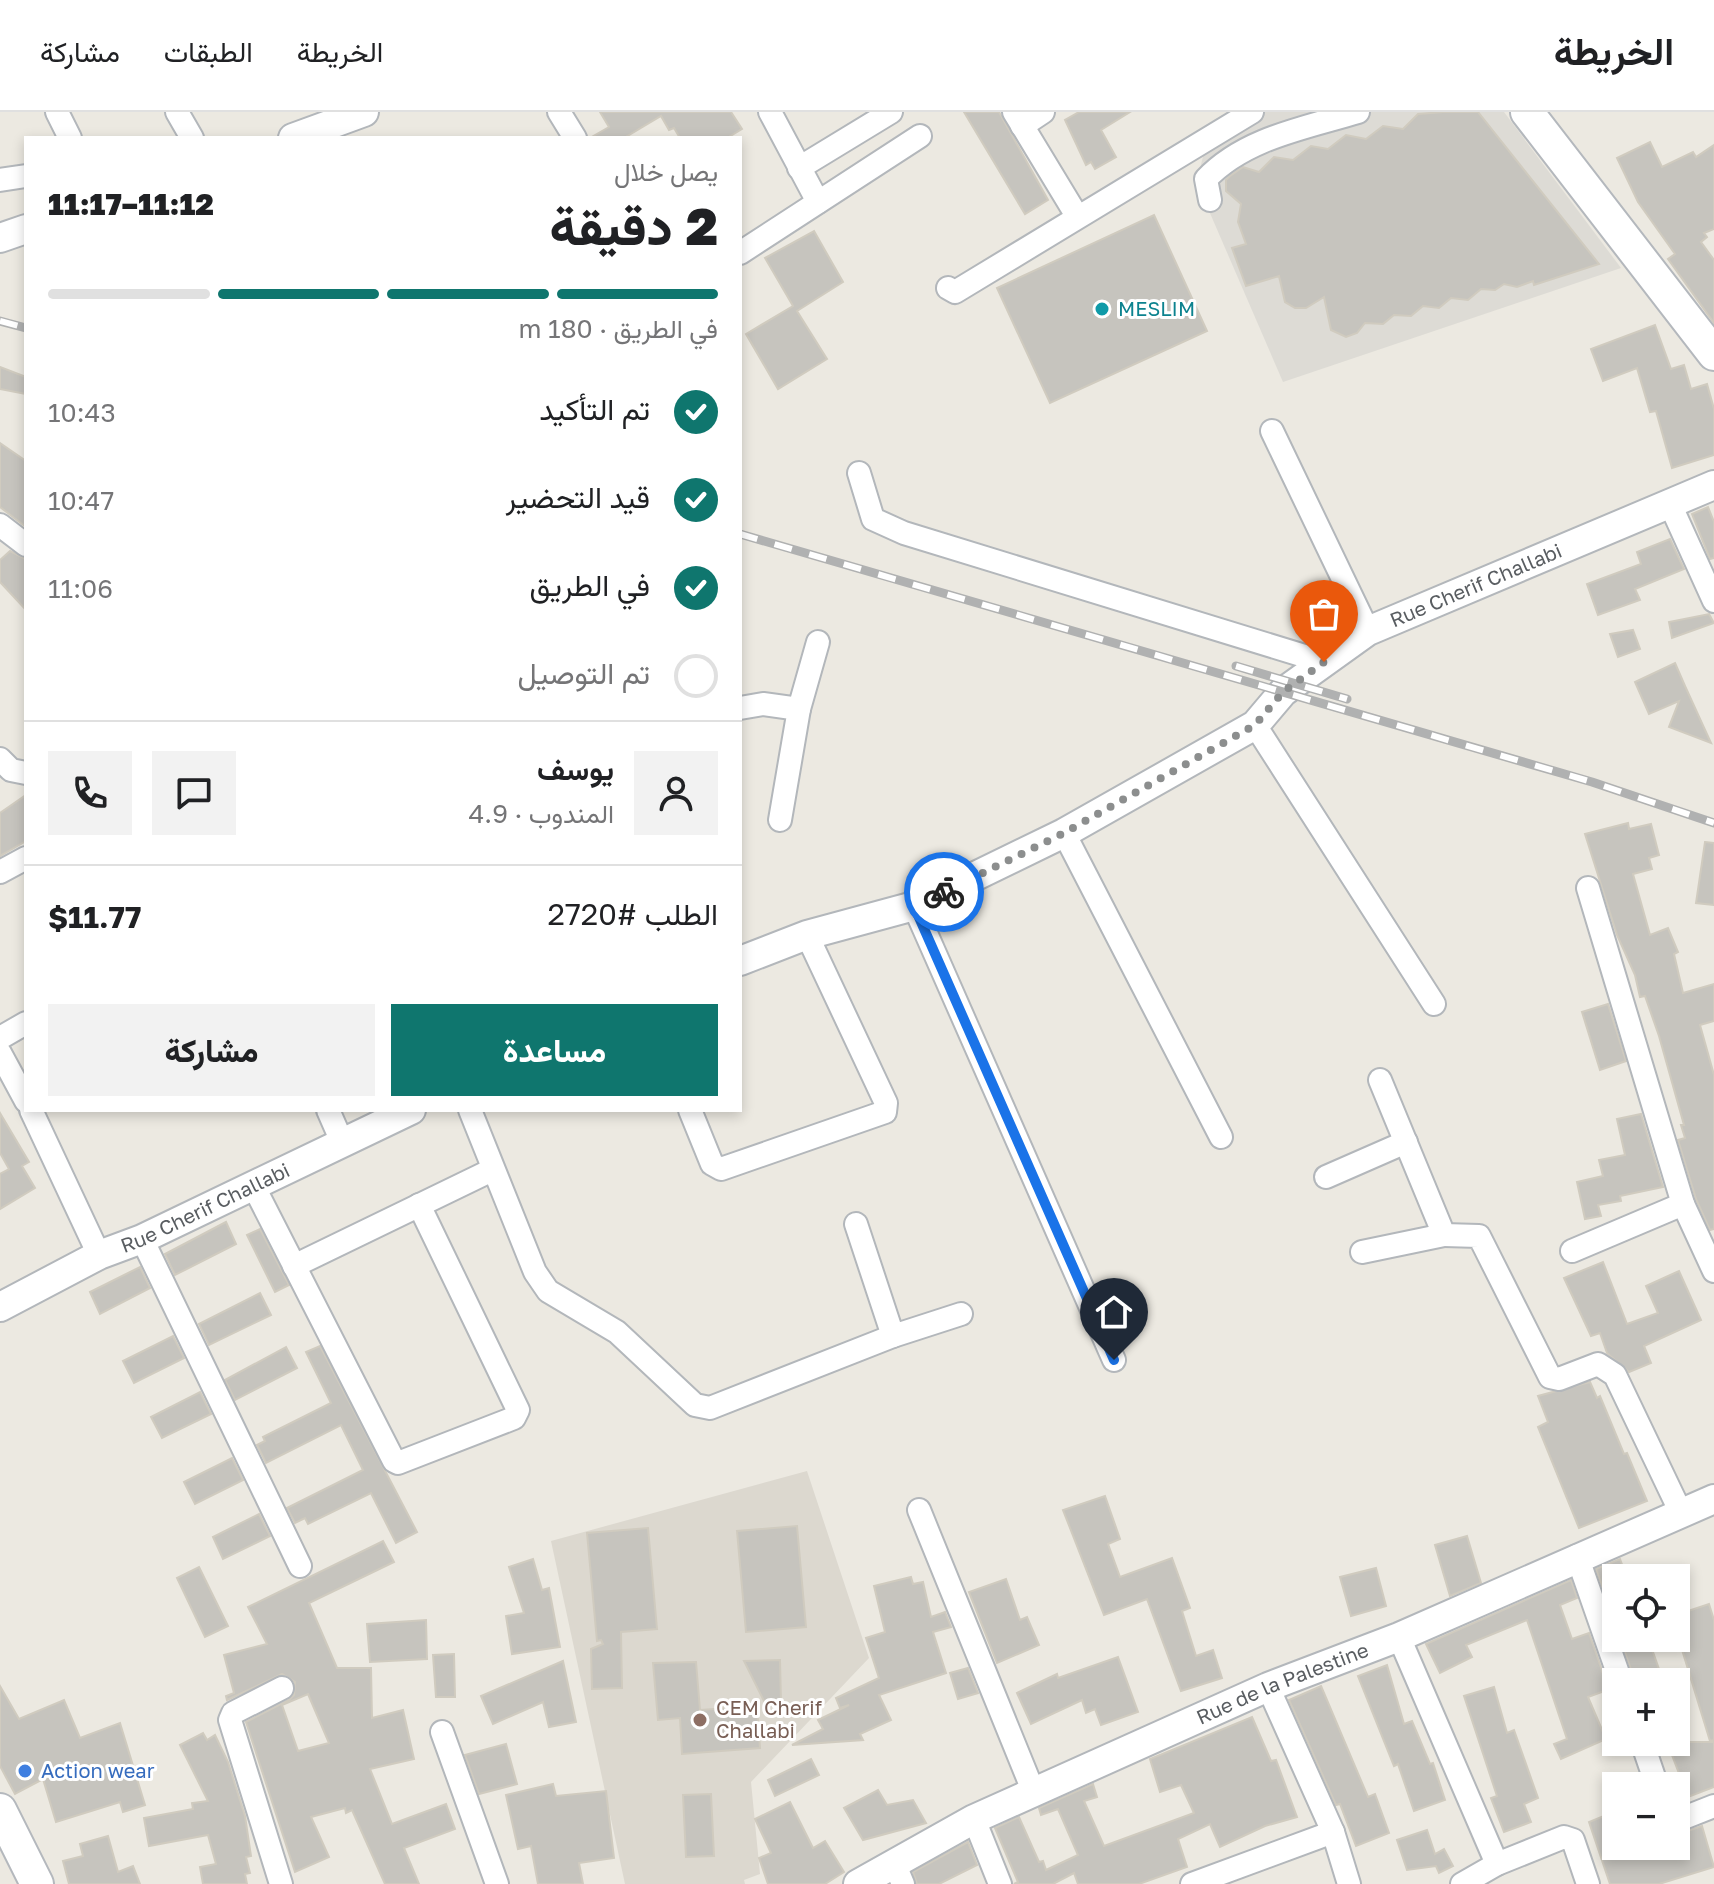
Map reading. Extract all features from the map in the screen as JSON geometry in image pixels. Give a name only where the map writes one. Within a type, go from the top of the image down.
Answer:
[{"type":"main road","points":[[1527,112],[1714,354]]},
{"type":"main road","points":[[0,1810],[37,1884]]},
{"type":"street","points":[[57,112],[69,136]]},
{"type":"street","points":[[177,112],[191,136]]},
{"type":"street","points":[[298,136],[364,112]]},
{"type":"street","points":[[559,112],[574,136]]},
{"type":"street","points":[[770,112],[818,202]]},
{"type":"street","points":[[799,168],[891,112]]},
{"type":"street","points":[[1043,112],[1018,119],[1077,216]]},
{"type":"street","points":[[948,288],[955,292],[1252,112]]},
{"type":"street","points":[[1210,200],[1206,179],[1221,164],[1251,146],[1358,112]]},
{"type":"street","points":[[742,252],[920,136]]},
{"type":"street","points":[[0,180],[24,176]]},
{"type":"street","points":[[0,238],[24,230]]},
{"type":"street","points":[[1272,431],[1368,631]]},
{"type":"street","points":[[859,473],[873,519],[904,533],[1324,662]]},
{"type":"street","name":"Rue Cherif Challabi","points":[[742,960],[807,935],[914,906],[1064,833],[1255,725],[1283,692],[1368,631],[1714,485]]},
{"type":"street","points":[[1670,504],[1714,601]]},
{"type":"street","points":[[0,525],[24,543]]},
{"type":"street","points":[[780,820],[799,709],[818,642]]},
{"type":"street","points":[[742,708],[763,704],[799,709]]},
{"type":"street","points":[[1255,725],[1434,1004]]},
{"type":"street","points":[[0,759],[11,770],[24,773]]},
{"type":"street","points":[[1064,833],[1221,1137]]},
{"type":"street","points":[[0,872],[24,859]]},
{"type":"street","points":[[1588,888],[1683,1204],[1714,1271]]},
{"type":"street","points":[[914,906],[1114,1360]]},
{"type":"street","points":[[691,1112],[712,1164],[721,1169],[885,1112],[886,1103],[807,935]]},
{"type":"street","points":[[0,1038],[24,1024]]},
{"type":"street","points":[[3,1066],[24,1096]]},
{"type":"street","points":[[1380,1080],[1444,1235]]},
{"type":"street","points":[[34,1112],[99,1255]]},
{"type":"street","points":[[329,1112],[342,1142]]},
{"type":"street","name":"Rue Cherif Challabi","points":[[0,1307],[99,1255],[142,1239],[407,1112]]},
{"type":"street","points":[[471,1112],[535,1272],[548,1291],[617,1332],[695,1405],[710,1408],[893,1336],[961,1314]]},
{"type":"street","points":[[1326,1177],[1406,1142]]},
{"type":"street","points":[[294,1266],[492,1170]]},
{"type":"street","points":[[253,1185],[394,1461],[407,1462],[514,1418],[517,1405],[419,1205]]},
{"type":"street","points":[[1572,1251],[1683,1204]]},
{"type":"street","points":[[856,1224],[893,1336]]},
{"type":"street","points":[[1362,1252],[1444,1235],[1479,1236],[1550,1377],[1559,1379],[1598,1364],[1615,1375],[1681,1513]]},
{"type":"street","points":[[142,1239],[300,1566]]},
{"type":"street","name":"Rue de la Palestine","points":[[858,1884],[899,1875],[974,1819],[1268,1687],[1399,1637],[1577,1556],[1714,1499]]},
{"type":"street","points":[[919,1510],[1034,1793]]},
{"type":"street","points":[[1577,1556],[1616,1668]]},
{"type":"street","points":[[1399,1637],[1497,1864]]},
{"type":"street","points":[[1268,1687],[1333,1832],[1349,1884]]},
{"type":"street","points":[[281,1884],[230,1720],[233,1713],[282,1688]]},
{"type":"street","points":[[442,1732],[497,1884]]},
{"type":"street","points":[[1690,1815],[1714,1806]]},
{"type":"street","points":[[974,1819],[1000,1884]]},
{"type":"street","points":[[1192,1884],[1333,1832]]},
{"type":"street","points":[[1462,1884],[1497,1864],[1570,1837],[1588,1884]]},
{"type":"shaded area","points":[[1257,112],[1504,112],[1621,268],[1283,382],[1200,190],[1198,177],[1206,144]]},
{"type":"shaded area","name":"CEM Cherif Challabi","points":[[807,1471],[869,1658],[751,1782],[760,1874],[744,1880],[745,1884],[625,1884],[551,1541]]},
{"type":"building","points":[[600,112],[731,112],[742,129],[730,136],[679,136],[674,128],[669,130],[661,116],[627,136],[593,136],[609,127]]},
{"type":"building","points":[[964,112],[999,112],[1048,200],[1025,214]]},
{"type":"building","points":[[1079,112],[1130,112],[1101,130],[1116,157],[1095,169],[1091,162],[1086,165],[1065,120]]},
{"type":"building","points":[[1478,112],[1599,264],[1534,285],[1533,281],[1517,287],[1504,284],[1495,290],[1481,289],[1468,300],[1451,298],[1439,308],[1423,306],[1411,316],[1394,315],[1383,324],[1365,323],[1357,333],[1346,337],[1331,330],[1324,297],[1306,308],[1295,308],[1285,302],[1279,276],[1246,286],[1232,248],[1246,244],[1238,222],[1241,204],[1226,191],[1226,180],[1230,176],[1243,167],[1259,172],[1274,157],[1293,160],[1311,146],[1328,149],[1346,135],[1366,139],[1383,126],[1403,129],[1418,114]]},
{"type":"building","points":[[1650,142],[1662,167],[1693,152],[1696,157],[1714,145],[1714,229],[1704,233],[1707,237],[1701,242],[1714,260],[1714,323],[1668,259],[1675,254],[1638,202],[1617,158]]},
{"type":"building","name":"MESLIM","points":[[1154,215],[1207,331],[1050,403],[997,288]]},
{"type":"building","points":[[814,231],[843,282],[797,311],[827,359],[778,389],[746,334],[793,306],[765,258]]},
{"type":"building","points":[[1655,325],[1671,369],[1684,365],[1691,389],[1707,384],[1714,409],[1714,455],[1672,468],[1656,411],[1650,412],[1637,368],[1603,381],[1591,349]]},
{"type":"building","points":[[0,367],[24,376],[24,394],[0,389]]},
{"type":"building","points":[[0,443],[24,460],[24,525],[0,507]]},
{"type":"building","points":[[1708,507],[1714,522],[1714,558],[1710,559],[1692,514]]},
{"type":"building","points":[[1670,539],[1684,569],[1635,589],[1640,600],[1598,615],[1587,584],[1641,564],[1637,552]]},
{"type":"building","points":[[10,551],[24,558],[24,608],[0,582],[0,560]]},
{"type":"building","points":[[1709,614],[1714,623],[1672,638],[1669,622]]},
{"type":"building","points":[[1633,630],[1640,649],[1618,657],[1610,634]]},
{"type":"building","points":[[1675,663],[1711,743],[1669,727],[1679,701],[1649,714],[1635,682]]},
{"type":"building","points":[[24,796],[24,842],[0,856],[0,813]]},
{"type":"building","points":[[1628,823],[1629,829],[1651,824],[1659,855],[1649,858],[1652,869],[1633,874],[1650,935],[1668,928],[1678,952],[1674,954],[1683,993],[1714,984],[1714,1021],[1700,1025],[1714,1075],[1714,1229],[1710,1230],[1696,1199],[1678,1140],[1685,1138],[1681,1125],[1684,1125],[1659,1036],[1645,996],[1640,997],[1635,975],[1617,935],[1585,834]]},
{"type":"building","points":[[1705,842],[1714,843],[1714,905],[1696,903]]},
{"type":"building","points":[[1608,1004],[1626,1061],[1600,1070],[1582,1012]]},
{"type":"building","points":[[0,1113],[29,1162],[22,1166],[35,1188],[0,1209],[0,1174],[9,1169],[0,1153]]},
{"type":"building","points":[[1641,1114],[1663,1187],[1620,1196],[1621,1201],[1598,1205],[1601,1216],[1585,1219],[1577,1182],[1603,1176],[1599,1160],[1625,1155],[1617,1119]]},
{"type":"building","points":[[226,1222],[236,1244],[175,1275],[165,1254]]},
{"type":"building","points":[[260,1229],[289,1285],[275,1292],[247,1235]]},
{"type":"building","points":[[1603,1262],[1627,1324],[1658,1313],[1646,1286],[1679,1271],[1701,1320],[1644,1346],[1651,1363],[1629,1372],[1607,1353],[1600,1333],[1591,1336],[1564,1278]]},
{"type":"building","points":[[140,1267],[150,1288],[100,1314],[90,1292]]},
{"type":"building","points":[[260,1293],[271,1315],[209,1345],[199,1324]]},
{"type":"building","points":[[173,1336],[184,1358],[134,1383],[123,1361]]},
{"type":"building","points":[[320,1346],[417,1532],[396,1543],[371,1493],[308,1524],[305,1518],[295,1523],[287,1508],[363,1470],[341,1425],[266,1463],[257,1445],[265,1441],[263,1437],[331,1403],[306,1352]]},
{"type":"building","points":[[286,1347],[297,1368],[235,1400],[225,1380]]},
{"type":"building","points":[[1590,1382],[1597,1398],[1600,1396],[1647,1501],[1579,1528],[1538,1427],[1548,1422],[1538,1396]]},
{"type":"building","points":[[200,1392],[211,1414],[162,1438],[151,1417]]},
{"type":"building","points":[[232,1458],[243,1480],[195,1504],[184,1482]]},
{"type":"building","points":[[1105,1496],[1120,1539],[1108,1544],[1120,1577],[1172,1558],[1190,1608],[1182,1611],[1196,1656],[1213,1650],[1222,1678],[1181,1691],[1147,1599],[1104,1615],[1063,1510]]},
{"type":"building","points":[[259,1514],[270,1536],[223,1559],[213,1537]]},
{"type":"building","points":[[797,1526],[806,1627],[746,1632],[737,1531]]},
{"type":"building","points":[[648,1528],[657,1629],[621,1632],[622,1688],[592,1689],[591,1649],[603,1644],[601,1640],[597,1641],[587,1533]]},
{"type":"building","points":[[1467,1536],[1481,1583],[1450,1596],[1435,1545]]},
{"type":"building","points":[[383,1541],[394,1562],[309,1603],[337,1668],[371,1668],[372,1718],[403,1710],[414,1759],[370,1769],[392,1824],[446,1804],[455,1829],[404,1848],[419,1884],[385,1884],[352,1810],[346,1813],[345,1808],[311,1817],[329,1857],[295,1872],[246,1722],[289,1700],[294,1695],[295,1682],[282,1674],[227,1700],[226,1696],[234,1693],[224,1655],[267,1644],[248,1607]],"holes":[[[308,1694],[329,1743],[298,1751],[282,1705]]]},
{"type":"building","points":[[533,1559],[542,1590],[549,1588],[560,1647],[512,1654],[506,1616],[524,1613],[509,1567]]},
{"type":"building","points":[[1602,1566],[1602,1586],[1596,1569]]},
{"type":"building","points":[[199,1567],[228,1626],[205,1637],[177,1578]]},
{"type":"building","points":[[1376,1568],[1386,1606],[1351,1616],[1340,1577]]},
{"type":"building","points":[[911,1577],[913,1584],[923,1582],[931,1617],[945,1612],[951,1627],[933,1632],[946,1673],[879,1695],[891,1720],[860,1734],[863,1740],[792,1745],[823,1729],[818,1720],[849,1705],[840,1708],[836,1698],[879,1678],[866,1638],[885,1632],[874,1586]]},
{"type":"building","points":[[1006,1579],[1020,1620],[1027,1617],[1039,1645],[997,1663],[969,1592]]},
{"type":"building","points":[[1571,1580],[1577,1598],[1560,1605],[1572,1639],[1589,1633],[1602,1670],[1602,1692],[1588,1697],[1602,1730],[1602,1741],[1561,1759],[1554,1744],[1567,1739],[1527,1620],[1466,1645],[1472,1657],[1440,1673],[1426,1644]]},
{"type":"building","points":[[1709,1604],[1714,1620],[1714,1740],[1710,1741],[1683,1652],[1690,1652],[1690,1610]]},
{"type":"building","points":[[426,1620],[427,1659],[370,1662],[367,1624]]},
{"type":"building","points":[[1625,1652],[1653,1652],[1659,1668],[1630,1668]]},
{"type":"building","points":[[454,1654],[455,1697],[436,1697],[433,1655]]},
{"type":"building","points":[[1118,1657],[1138,1712],[1101,1725],[1095,1709],[1086,1713],[1082,1700],[1031,1724],[1017,1693],[1057,1674],[1058,1678]]},
{"type":"building","points":[[780,1660],[781,1703],[765,1703],[744,1661]]},
{"type":"building","points":[[563,1661],[576,1722],[549,1727],[543,1702],[493,1724],[481,1696]]},
{"type":"building","points":[[696,1662],[700,1710],[757,1706],[760,1748],[682,1754],[680,1718],[658,1720],[653,1663]]},
{"type":"building","points":[[1387,1665],[1404,1724],[1412,1721],[1430,1764],[1433,1763],[1445,1800],[1414,1811],[1398,1764],[1394,1766],[1358,1676]]},
{"type":"building","points":[[968,1668],[978,1693],[958,1699],[950,1673]]},
{"type":"building","points":[[0,1686],[19,1719],[64,1700],[80,1738],[120,1723],[145,1805],[123,1812],[120,1802],[56,1822],[43,1779],[15,1794],[0,1766]]},
{"type":"building","points":[[1321,1686],[1368,1797],[1375,1794],[1389,1833],[1356,1846],[1340,1804],[1336,1805],[1289,1700]]},
{"type":"building","points":[[1494,1687],[1507,1733],[1514,1730],[1538,1798],[1524,1804],[1531,1822],[1504,1832],[1491,1798],[1497,1796],[1464,1696]]},
{"type":"building","points":[[1252,1717],[1271,1761],[1276,1760],[1297,1817],[1265,1826],[1220,1847],[1210,1824],[1178,1839],[1187,1867],[1139,1884],[1078,1884],[1074,1873],[1053,1884],[1014,1884],[1018,1882],[995,1828],[1019,1817],[1039,1862],[1043,1861],[1046,1870],[1078,1855],[1058,1809],[1041,1815],[1039,1808],[1093,1784],[1097,1797],[1084,1801],[1104,1846],[1194,1813],[1181,1785],[1160,1792],[1150,1759]]},
{"type":"building","points":[[203,1733],[207,1740],[215,1735],[228,1762],[245,1816],[251,1856],[246,1857],[250,1873],[245,1874],[247,1884],[203,1884],[200,1867],[216,1864],[208,1835],[149,1846],[144,1818],[193,1809],[192,1803],[208,1801],[180,1745]]},
{"type":"building","points":[[1690,1742],[1714,1742],[1714,1787],[1690,1796],[1690,1772],[1678,1772],[1672,1756],[1690,1756]]},
{"type":"building","points":[[506,1744],[517,1784],[479,1794],[465,1755]]},
{"type":"building","points":[[811,1759],[819,1775],[775,1796],[768,1780]]},
{"type":"building","points":[[553,1784],[556,1796],[606,1791],[614,1858],[579,1863],[583,1884],[538,1884],[531,1846],[518,1849],[506,1795]]},
{"type":"building","points":[[878,1790],[887,1805],[913,1800],[926,1823],[863,1840],[844,1808]]},
{"type":"building","points":[[711,1794],[714,1856],[686,1857],[683,1795]]},
{"type":"building","points":[[790,1802],[813,1848],[825,1841],[844,1872],[825,1884],[768,1884],[759,1858],[771,1853],[755,1819]]},
{"type":"building","points":[[1602,1817],[1602,1860],[1690,1860],[1690,1830],[1702,1826],[1714,1867],[1659,1884],[1610,1884],[1589,1822]]},
{"type":"building","points":[[1427,1830],[1435,1854],[1444,1849],[1453,1866],[1439,1873],[1436,1866],[1407,1870],[1397,1840]]},
{"type":"building","points":[[108,1836],[118,1872],[133,1866],[140,1884],[69,1884],[63,1861],[83,1856],[80,1844]]},
{"type":"building","points":[[968,1842],[977,1865],[939,1884],[917,1884],[913,1872]]},
{"type":"railway","points":[[0,321],[24,327]]},
{"type":"railway","points":[[742,535],[1592,782],[1714,823]]},
{"type":"railway","points":[[1236,666],[1347,699]]},
{"type":"way so far","points":[[944,892],[1064,833],[1255,725],[1283,692],[1324,662]]},
{"type":"place","name":"MESLIM","points":[[1102,309]]},
{"type":"place","name":"CEM Cherif Challabi","points":[[700,1720]]},
{"type":"place","name":"Action wear","points":[[25,1771]]},
{"type":"route","points":[[944,892],[914,906],[1114,1360]]}]
